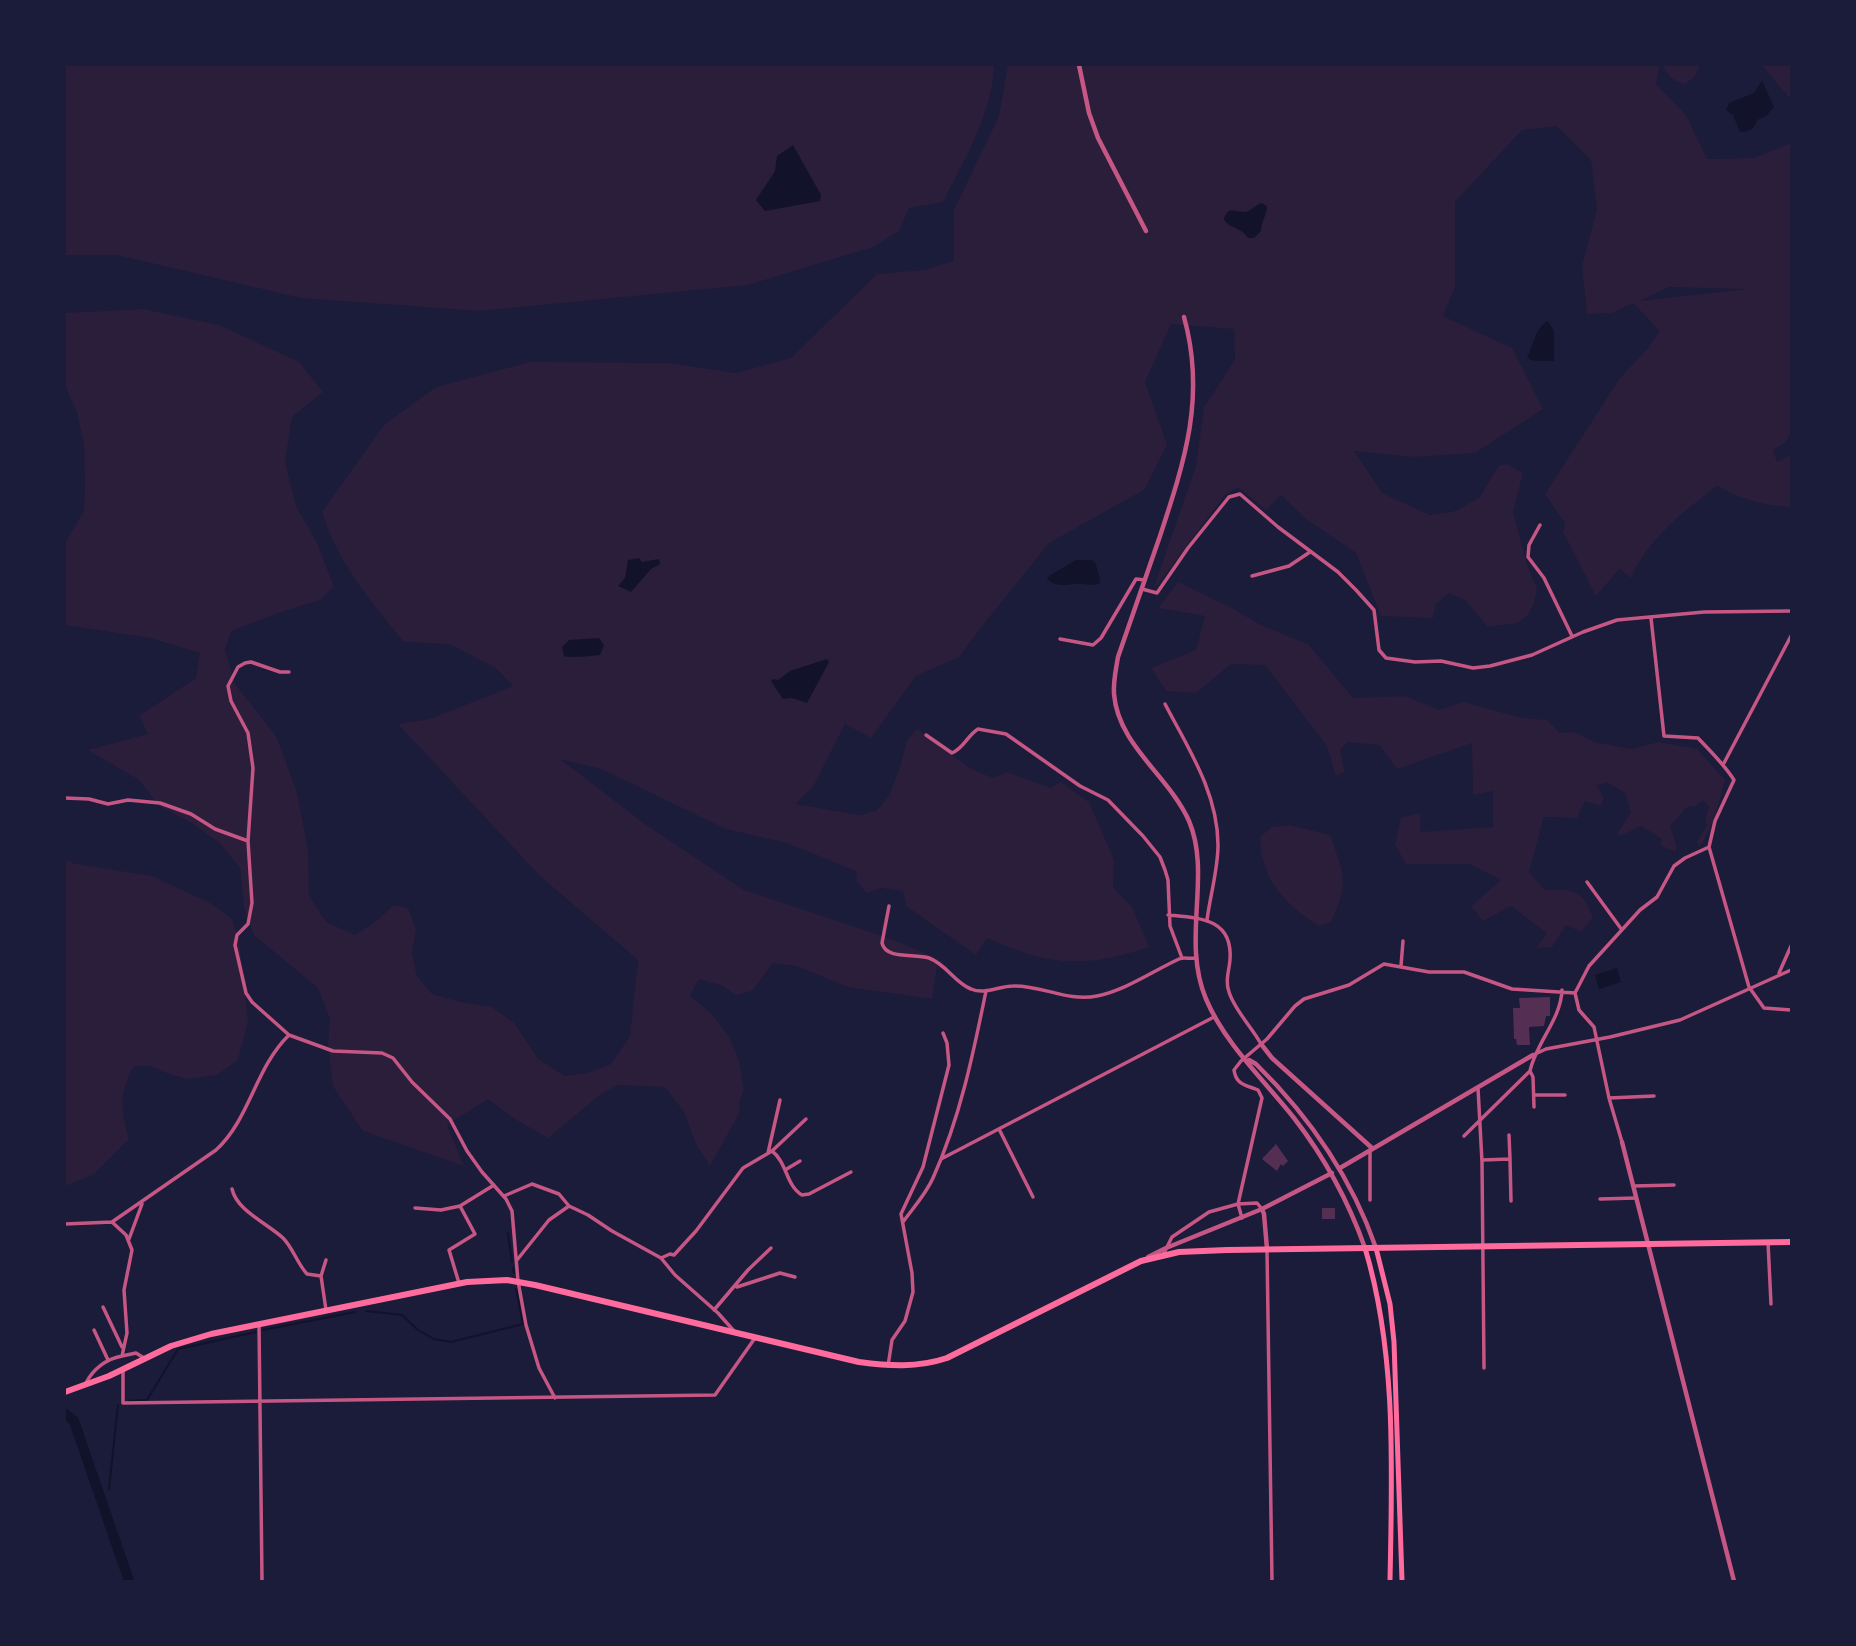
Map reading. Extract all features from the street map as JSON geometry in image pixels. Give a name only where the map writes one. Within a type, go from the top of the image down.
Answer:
[{"type":"main road","points":[[66,1390],[85,1385],[191,1339],[259,1323],[486,1280],[518,1281],[859,1362],[888,1366],[926,1364],[947,1358],[1164,1251],[1791,1242]]},
{"type":"main road","points":[[1365,1248],[1376,1290],[1388,1362],[1390,1581]]},
{"type":"main road","points":[[1376,1248],[1390,1304],[1394,1342],[1402,1581]]},
{"type":"street","points":[[1079,65],[1089,113],[1098,138],[1146,231]]},
{"type":"street","points":[[1184,317],[1193,359],[1194,407],[1190,435],[1178,482],[1118,657],[1114,697],[1116,708],[1126,732],[1188,820],[1197,855],[1195,958],[1202,990],[1214,1017],[1295,1119],[1332,1173],[1365,1248]]},
{"type":"street","points":[[1142,589],[1157,593],[1188,548],[1234,494],[1247,498],[1278,527],[1338,572],[1374,610],[1379,650],[1386,658],[1415,662],[1441,661],[1473,668],[1532,655],[1572,636],[1617,620],[1704,612],[1791,611]]},
{"type":"street","points":[[1540,525],[1529,545],[1528,557],[1544,578],[1572,636]]},
{"type":"street","points":[[1252,576],[1289,566],[1310,552]]},
{"type":"street","points":[[1060,639],[1093,645],[1101,638],[1136,579],[1145,580]]},
{"type":"street","points":[[1651,618],[1664,736],[1698,738],[1724,763],[1734,780],[1715,821],[1709,847],[1749,987],[1764,1008],[1791,1010]]},
{"type":"street","points":[[1724,763],[1791,636]]},
{"type":"street","points":[[289,671],[280,672],[251,662],[245,663],[239,667],[228,686],[231,701],[248,733],[253,768],[248,841],[252,903],[247,924],[237,935],[236,958],[246,993],[289,1035],[333,1051],[382,1054],[393,1058],[412,1082],[450,1119],[467,1150],[504,1196],[512,1211],[518,1281],[526,1325],[539,1368],[555,1398]]},
{"type":"street","points":[[1164,704],[1207,785],[1216,818],[1218,846],[1207,920]]},
{"type":"street","points":[[926,735],[952,752],[960,750],[968,735],[978,729],[1006,734],[1080,786],[1108,800],[1160,857],[1168,880],[1170,926],[1182,958]]},
{"type":"street","points":[[65,798],[89,799],[108,804],[128,800],[160,803],[191,814],[215,829],[248,841]]},
{"type":"street","points":[[1709,847],[1674,866],[1657,897],[1640,910],[1589,966],[1575,993],[1579,1010],[1594,1027],[1609,1098],[1734,1581]]},
{"type":"street","points":[[1587,882],[1622,930]]},
{"type":"street","points":[[889,906],[882,943],[888,953],[921,955],[933,959],[970,989],[986,991],[1013,986],[1077,999],[1099,996],[1182,958],[1195,958]]},
{"type":"street","points":[[1168,915],[1207,920],[1221,929],[1226,937],[1230,958],[1227,983],[1229,993],[1262,1044],[1272,1058],[1368,1142],[1371,1149],[1370,1200]]},
{"type":"street","points":[[1401,966],[1403,941]]},
{"type":"street","points":[[1778,974],[1791,946]]},
{"type":"street","points":[[1242,1218],[1238,1204],[1262,1103],[1258,1090],[1242,1085],[1234,1070],[1304,999],[1349,985],[1381,964],[1429,972],[1464,972],[1512,989],[1562,990],[1575,993]]},
{"type":"street","points":[[1340,1168],[1546,1049],[1680,1020],[1791,970]]},
{"type":"street","points":[[1464,1136],[1530,1071],[1533,1055],[1560,1006],[1562,990]]},
{"type":"street","points":[[903,1222],[932,1180],[941,1159],[967,1082],[986,991]]},
{"type":"street","points":[[941,1159],[1214,1017]]},
{"type":"street","points":[[888,1366],[892,1340],[905,1321],[913,1293],[901,1214],[923,1167],[948,1065],[947,1043],[943,1033]]},
{"type":"street","points":[[65,1224],[112,1222],[227,1140],[265,1067],[289,1035]]},
{"type":"street","points":[[1244,1058],[1256,1064],[1293,1102],[1318,1134],[1359,1205],[1376,1248]]},
{"type":"street","points":[[1530,1071],[1533,1077],[1534,1107]]},
{"type":"street","points":[[1478,1088],[1482,1160],[1484,1368]]},
{"type":"street","points":[[1534,1095],[1565,1095]]},
{"type":"street","points":[[1609,1098],[1654,1096]]},
{"type":"street","points":[[770,1152],[780,1100]]},
{"type":"street","points":[[661,1258],[674,1255],[696,1231],[743,1168],[770,1152],[806,1119]]},
{"type":"street","points":[[999,1129],[1033,1197]]},
{"type":"street","points":[[1509,1135],[1511,1201]]},
{"type":"street","points":[[770,1152],[776,1153],[794,1191],[802,1195],[851,1172]]},
{"type":"street","points":[[1482,1160],[1510,1159]]},
{"type":"street","points":[[785,1170],[800,1161]]},
{"type":"street","points":[[1164,1251],[1262,1209],[1332,1173]]},
{"type":"street","points":[[504,1196],[530,1184],[559,1194],[569,1206],[661,1258],[675,1275],[734,1331]]},
{"type":"street","points":[[415,1208],[441,1210],[460,1206],[494,1185]]},
{"type":"street","points":[[1633,1186],[1674,1185]]},
{"type":"street","points":[[232,1189],[244,1207],[285,1240],[307,1274],[321,1276]]},
{"type":"street","points":[[1600,1199],[1636,1198]]},
{"type":"street","points":[[129,1241],[143,1202]]},
{"type":"street","points":[[1164,1251],[1172,1237],[1209,1212],[1238,1204],[1257,1203],[1265,1213],[1272,1581]]},
{"type":"street","points":[[459,1284],[449,1250],[475,1234],[460,1206]]},
{"type":"street","points":[[516,1262],[550,1220],[569,1206]]},
{"type":"street","points":[[112,1222],[126,1235],[132,1250],[124,1290],[127,1332],[121,1356]]},
{"type":"street","points":[[1768,1242],[1771,1304]]},
{"type":"street","points":[[714,1310],[771,1248]]},
{"type":"street","points":[[326,1260],[321,1276],[326,1310]]},
{"type":"street","points":[[735,1288],[780,1273],[795,1277]]},
{"type":"street","points":[[103,1307],[122,1347]]},
{"type":"street","points":[[259,1323],[262,1581]]},
{"type":"street","points":[[94,1330],[108,1360]]},
{"type":"street","points":[[123,1369],[123,1403],[715,1395],[756,1336]]},
{"type":"street","points":[[85,1385],[90,1376],[108,1360],[136,1353],[144,1358]]},
{"type":"shaded area","points":[[65,65],[994,65],[983,119],[943,202],[909,208],[899,231],[873,247],[748,285],[479,311],[301,298],[117,255],[65,255]]},
{"type":"shaded area","points":[[1008,65],[1659,65],[1656,84],[1686,115],[1707,159],[1754,158],[1791,143],[1791,435],[1773,450],[1777,462],[1791,455],[1791,507],[1753,501],[1717,486],[1657,538],[1631,578],[1619,569],[1596,596],[1563,532],[1565,523],[1545,494],[1620,378],[1650,346],[1660,331],[1633,303],[1612,313],[1587,314],[1582,266],[1597,209],[1591,160],[1557,126],[1522,130],[1455,202],[1455,287],[1443,316],[1512,348],[1543,409],[1475,453],[1413,457],[1354,451],[1382,493],[1430,515],[1456,511],[1480,497],[1499,465],[1508,465],[1523,473],[1513,512],[1529,571],[1537,588],[1528,615],[1518,623],[1488,627],[1465,600],[1449,593],[1436,604],[1433,618],[1381,616],[1356,553],[1306,519],[1281,495],[1266,510],[1238,487],[1225,495],[1154,587],[1196,466],[1204,407],[1235,360],[1234,329],[1171,324],[1145,382],[1167,445],[1144,490],[1049,543],[959,657],[916,676],[871,738],[845,724],[813,787],[795,804],[860,815],[876,811],[889,796],[907,740],[917,729],[971,769],[993,778],[1006,772],[1051,788],[1061,782],[1089,802],[1114,860],[1113,887],[1132,907],[1149,947],[1105,959],[1067,961],[1029,954],[987,938],[976,955],[906,906],[903,891],[881,888],[867,893],[857,882],[856,871],[787,843],[726,829],[601,769],[560,759],[645,824],[744,890],[894,940],[938,959],[932,999],[847,987],[797,966],[773,963],[752,991],[735,995],[723,986],[699,979],[690,996],[712,1014],[729,1037],[739,1060],[744,1090],[739,1102],[740,1112],[710,1166],[696,1144],[684,1112],[665,1087],[618,1085],[601,1094],[548,1138],[488,1099],[447,1125],[464,1166],[363,1131],[333,1086],[328,1044],[330,1019],[318,988],[254,935],[244,907],[240,868],[220,843],[190,822],[159,806],[139,780],[88,750],[148,734],[139,716],[196,678],[200,653],[150,638],[65,625],[65,543],[84,511],[85,483],[84,445],[77,412],[65,386],[65,313],[143,309],[219,325],[299,362],[323,392],[292,417],[285,462],[296,506],[317,543],[334,587],[320,600],[231,631],[225,650],[235,684],[276,736],[297,792],[308,851],[309,896],[326,922],[355,935],[394,905],[408,908],[416,929],[412,954],[417,976],[432,994],[492,1007],[514,1023],[538,1059],[565,1076],[588,1073],[611,1064],[630,1036],[638,960],[539,875],[398,724],[430,719],[513,686],[496,668],[449,644],[404,642],[346,565],[322,512],[384,425],[436,387],[530,362],[669,363],[736,373],[791,358],[877,274],[924,270],[954,261],[954,210],[999,116]],"holes":[[[1669,287],[1747,289],[1640,301]]]},
{"type":"shaded area","points":[[1663,65],[1700,65],[1695,76],[1685,84],[1671,78]]},
{"type":"shaded area","points":[[1762,65],[1791,65],[1791,100]]},
{"type":"shaded area","points":[[1762,81],[1774,107],[1766,116],[1757,120],[1751,130],[1740,132],[1733,115],[1726,110],[1729,103],[1754,93]]},
{"type":"shaded area","points":[[793,145],[821,195],[820,201],[765,211],[756,200],[775,171],[777,156]]},
{"type":"shaded area","points":[[1261,203],[1267,206],[1267,209],[1261,231],[1254,238],[1248,238],[1224,219],[1229,211],[1246,212]]},
{"type":"shaded area","points":[[1548,321],[1554,331],[1554,361],[1527,358],[1537,333]]},
{"type":"shaded area","points":[[639,558],[642,562],[659,559],[660,564],[651,569],[631,592],[618,586],[625,578],[628,560]]},
{"type":"shaded area","points":[[1076,560],[1095,562],[1099,584],[1060,585],[1047,579],[1049,576]]},
{"type":"shaded area","points":[[1178,582],[1261,625],[1309,645],[1353,698],[1405,696],[1439,710],[1463,702],[1522,718],[1547,720],[1560,733],[1575,732],[1594,742],[1632,749],[1658,742],[1697,749],[1725,780],[1707,834],[1699,847],[1697,842],[1707,825],[1705,820],[1709,807],[1703,800],[1696,806],[1687,807],[1670,826],[1676,852],[1660,845],[1662,839],[1641,826],[1623,835],[1617,834],[1631,812],[1625,793],[1607,783],[1596,785],[1604,797],[1601,806],[1585,801],[1577,818],[1544,817],[1529,872],[1545,890],[1576,893],[1585,902],[1593,918],[1581,932],[1566,925],[1552,947],[1536,948],[1547,933],[1511,906],[1483,921],[1471,906],[1501,880],[1469,864],[1406,864],[1395,845],[1401,818],[1420,813],[1420,832],[1493,827],[1493,791],[1473,795],[1472,743],[1397,769],[1379,745],[1347,742],[1340,750],[1345,772],[1336,776],[1327,746],[1265,665],[1231,664],[1196,693],[1166,691],[1151,668],[1196,650],[1205,616],[1158,608]]},
{"type":"shaded area","points":[[599,638],[604,645],[600,655],[564,656],[562,647],[569,640]]},
{"type":"shaded area","points":[[827,659],[829,662],[807,703],[792,698],[783,699],[771,681],[778,680],[790,671]]},
{"type":"shaded area","points":[[1290,825],[1330,835],[1339,859],[1343,878],[1341,897],[1331,922],[1320,926],[1286,900],[1277,890],[1265,866],[1260,837],[1272,827]]},
{"type":"shaded area","points":[[65,860],[152,876],[210,903],[232,919],[239,940],[248,1022],[238,1060],[217,1075],[187,1079],[150,1066],[134,1066],[125,1085],[122,1102],[129,1139],[94,1174],[65,1186]]},
{"type":"shaded area","points":[[1617,968],[1621,982],[1599,989],[1595,975]]},
{"type":"building","points":[[1550,997],[1550,1016],[1546,1016],[1544,1026],[1529,1027],[1530,1045],[1517,1045],[1514,1039],[1513,1008],[1520,1008],[1519,998]]},
{"type":"building","points":[[1276,1144],[1288,1161],[1283,1166],[1281,1164],[1277,1171],[1262,1159]]},
{"type":"building","points":[[1322,1208],[1335,1208],[1335,1219],[1322,1219]]},
{"type":"waterway","points":[[508,1233],[512,1262]]},
{"type":"waterway","points":[[513,1268],[514,1273]]},
{"type":"waterway","points":[[366,1311],[402,1315],[418,1330],[434,1339],[451,1342],[523,1324],[516,1289]]},
{"type":"waterway","points":[[263,1330],[355,1312]]},
{"type":"waterway","points":[[129,1401],[147,1400],[178,1349],[256,1332]]},
{"type":"waterway","points":[[109,1489],[118,1405]]},
{"type":"waterway","points":[[65,1414],[74,1421],[129,1581]]},
{"type":"waterway","points":[[98,1493],[103,1492]]}]
